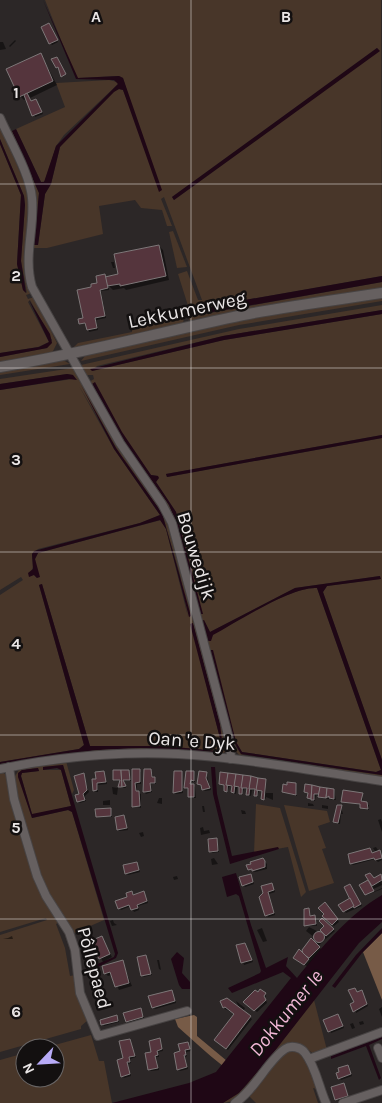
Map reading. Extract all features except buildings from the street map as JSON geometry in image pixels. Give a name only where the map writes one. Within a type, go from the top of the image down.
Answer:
[{"type":"main road","name":"Lekkumerweg","points":[[0,367],[70,354],[245,315],[382,293]]},
{"type":"street","name":"Bouwedijk","points":[[0,118],[31,190],[32,206],[28,257],[30,278],[38,300],[120,443],[162,504],[172,523],[225,723],[231,759]]},
{"type":"street","name":"Oan 'e Dyk","points":[[0,769],[113,754],[177,754],[231,759],[382,781]]},
{"type":"street","name":"Pôllepaed","points":[[9,767],[14,799],[37,876],[46,896],[64,922],[71,937],[76,958],[80,993],[98,1036],[187,1011]]},
{"type":"street","points":[[309,1059],[382,1032]]},
{"type":"street","points":[[235,1103],[253,1086],[281,1053],[290,1047],[303,1050],[309,1059],[326,1103]]},
{"type":"street","points":[[378,1048],[382,1058]]},
{"type":"street","points":[[343,1103],[382,1090]]},
{"type":"shaded area","points":[[45,0],[381,0],[382,276],[239,301],[190,312],[178,274],[187,271],[198,300],[202,300],[164,197],[161,199],[172,226],[167,226],[162,210],[141,208],[135,200],[99,206],[103,234],[47,248],[32,248],[35,208],[9,133],[12,131],[39,193],[34,245],[38,245],[45,194],[51,184],[60,147],[65,140],[114,91],[119,89],[123,90],[137,124],[123,78],[119,76],[78,78],[75,75]],"holes":[[[377,48],[379,51],[174,200],[172,197]]]},
{"type":"shaded area","points":[[109,80],[118,84],[64,135],[56,146],[46,181],[41,182],[16,129],[65,107],[56,83]]},
{"type":"shaded area","points":[[0,124],[29,194],[32,293],[26,295],[28,299],[34,297],[57,343],[52,353],[0,363],[0,357],[47,348],[52,340],[30,300],[28,302],[49,342],[38,347],[0,353],[0,144],[21,195],[17,264],[23,290],[27,293],[21,261],[24,196],[0,139]]},
{"type":"shaded area","points":[[173,231],[187,267],[177,268],[169,232]]},
{"type":"shaded area","points":[[382,282],[382,289],[191,322],[188,317]]},
{"type":"shaded area","points":[[382,296],[382,301],[239,325],[81,361],[85,356],[257,317]]},
{"type":"shaded area","points":[[382,305],[382,310],[223,336],[97,366],[92,371],[224,340],[382,314],[382,435],[166,474],[167,477],[382,438],[382,760],[323,592],[327,586],[380,579],[380,576],[295,588],[210,632],[204,620],[210,641],[213,634],[264,606],[293,593],[317,588],[381,770],[376,772],[242,752],[236,742],[210,650],[236,747],[245,756],[382,775],[382,778],[240,756],[233,748],[174,520],[133,458],[89,382],[94,379],[93,375],[86,375],[81,365],[239,329]],"holes":[[[92,384],[127,442],[151,475],[158,476],[156,482],[176,512],[201,614],[177,524],[169,505],[114,425]]]},
{"type":"shaded area","points":[[184,317],[183,324],[77,349],[74,347],[78,343],[132,332],[132,329]]},
{"type":"shaded area","points":[[63,360],[70,364],[0,375],[0,371]]},
{"type":"shaded area","points":[[73,368],[118,446],[157,502],[169,524],[227,746],[225,752],[220,755],[177,752],[0,767],[0,764],[88,751],[142,748],[219,752],[224,747],[191,624],[221,742],[221,749],[217,751],[164,746],[90,746],[42,584],[39,585],[84,745],[79,749],[0,762],[0,595],[23,580],[21,577],[0,590],[0,390],[72,379],[73,375],[67,374],[0,384],[0,379]],"holes":[[[79,386],[124,461],[162,513],[180,575],[188,617],[166,529],[161,520],[38,553],[35,559],[37,578],[31,572],[33,567],[32,554],[38,549],[140,523],[160,515],[114,449]]]},
{"type":"shaded area","points":[[66,761],[74,790],[72,794],[63,765],[43,767],[43,770],[61,770],[71,806],[32,814],[21,776],[22,773],[39,771],[38,768],[22,770],[18,774],[32,818],[68,810],[72,812],[104,920],[72,934],[43,885],[16,799],[14,778],[20,768]]},
{"type":"shaded area","points":[[0,771],[5,774],[31,864],[61,921],[56,924],[65,948],[70,976],[75,975],[78,995],[88,1020],[81,1026],[81,1029],[49,1038],[15,1038],[15,1048],[0,1052],[0,935],[47,920],[46,918],[0,932]]},
{"type":"shaded area","points":[[256,804],[280,808],[306,892],[301,897],[288,847],[254,853]]},
{"type":"shaded area","points":[[284,805],[327,811],[330,822],[318,826],[326,848],[322,849],[334,883],[309,891]]},
{"type":"shaded area","points":[[382,933],[382,1000],[363,952]]},
{"type":"shaded area","points":[[314,1000],[327,1050],[314,1054],[301,1045],[290,1043],[254,1083],[234,1101],[223,1103],[244,1088]]},
{"type":"shaded area","points":[[194,1015],[197,1017],[197,1036],[227,1061],[223,1066],[178,1027],[175,1019]]},
{"type":"shaded area","points":[[91,1035],[99,1061],[104,1061],[112,1103],[0,1103],[0,1060],[15,1056],[15,1088],[65,1088],[65,1042]]},
{"type":"shaded area","points":[[289,1051],[301,1054],[309,1064],[317,1089],[313,1088],[318,1103],[256,1103],[249,1096],[282,1055]]},
{"type":"water","points":[[43,0],[78,78],[119,76],[123,78],[162,190],[159,192],[123,90],[119,89],[60,147],[51,184],[45,194],[38,245],[34,245],[39,193],[12,131],[16,129],[41,182],[44,182],[56,146],[118,84],[114,80],[76,79]]},
{"type":"water","points":[[377,48],[380,51],[174,200],[172,197]]},
{"type":"water","points":[[0,139],[24,196],[21,261],[26,293],[23,290],[17,264],[21,195],[0,144]]},
{"type":"water","points":[[382,276],[382,282],[190,316],[190,312],[239,301]]},
{"type":"water","points":[[29,300],[50,334],[52,343],[47,348],[0,357],[0,353],[39,347],[49,342]]},
{"type":"water","points":[[382,310],[382,314],[224,340],[92,371],[90,369],[223,336]]},
{"type":"water","points":[[67,374],[73,375],[77,380],[69,379],[0,390],[0,384]]},
{"type":"water","points":[[95,382],[122,432],[151,475],[158,476],[159,478],[156,482],[176,512],[203,614],[200,614],[177,524],[169,505],[125,443],[92,384]]},
{"type":"water","points":[[81,385],[116,448],[162,513],[191,616],[189,617],[166,529],[160,520],[38,553],[35,559],[40,577],[37,578],[34,575],[29,577],[28,573],[33,569],[32,554],[34,551],[140,523],[160,515],[114,449]]},
{"type":"water","points":[[382,435],[382,438],[167,477],[166,474]]},
{"type":"water","points":[[380,576],[381,579],[327,586],[323,592],[382,760],[382,775],[241,754],[234,742],[210,650],[213,650],[236,742],[242,752],[376,772],[381,770],[317,588],[294,593],[265,606],[213,635],[211,641],[208,641],[202,621],[204,620],[210,632],[295,588]]},
{"type":"water","points":[[42,584],[90,746],[164,746],[217,751],[221,749],[221,742],[190,624],[193,623],[220,724],[223,749],[216,752],[141,748],[97,750],[0,764],[0,762],[79,749],[84,745],[39,585]]},
{"type":"water","points":[[63,765],[118,953],[116,958],[96,968],[95,965],[114,957],[115,954],[72,812],[68,810],[32,818],[18,777],[18,773],[22,770],[38,768],[39,771],[22,773],[21,776],[32,814],[71,806],[61,770],[57,768],[43,770],[43,767]]},
{"type":"water","points":[[211,767],[215,767],[217,794],[232,856],[278,847],[279,849],[230,864],[213,794]]},
{"type":"water","name":"Dokkumer Ie","points":[[236,873],[266,968],[288,957],[286,966],[297,978],[346,922],[382,895],[382,922],[359,943],[267,1061],[239,1093],[223,1103],[112,1103],[189,1083],[216,1072],[291,978],[283,972],[232,993],[228,988],[261,971],[239,896],[236,894],[227,897],[222,877]]},
{"type":"water","points":[[382,928],[382,933],[362,953],[335,988],[332,986],[356,955]]},
{"type":"water","points":[[177,952],[184,958],[182,973],[190,982],[190,989],[182,989],[179,985],[171,959]]},
{"type":"water","points":[[382,1035],[382,1039],[369,1045],[381,1078],[379,1080],[366,1046],[331,1059],[331,1055]]}]
